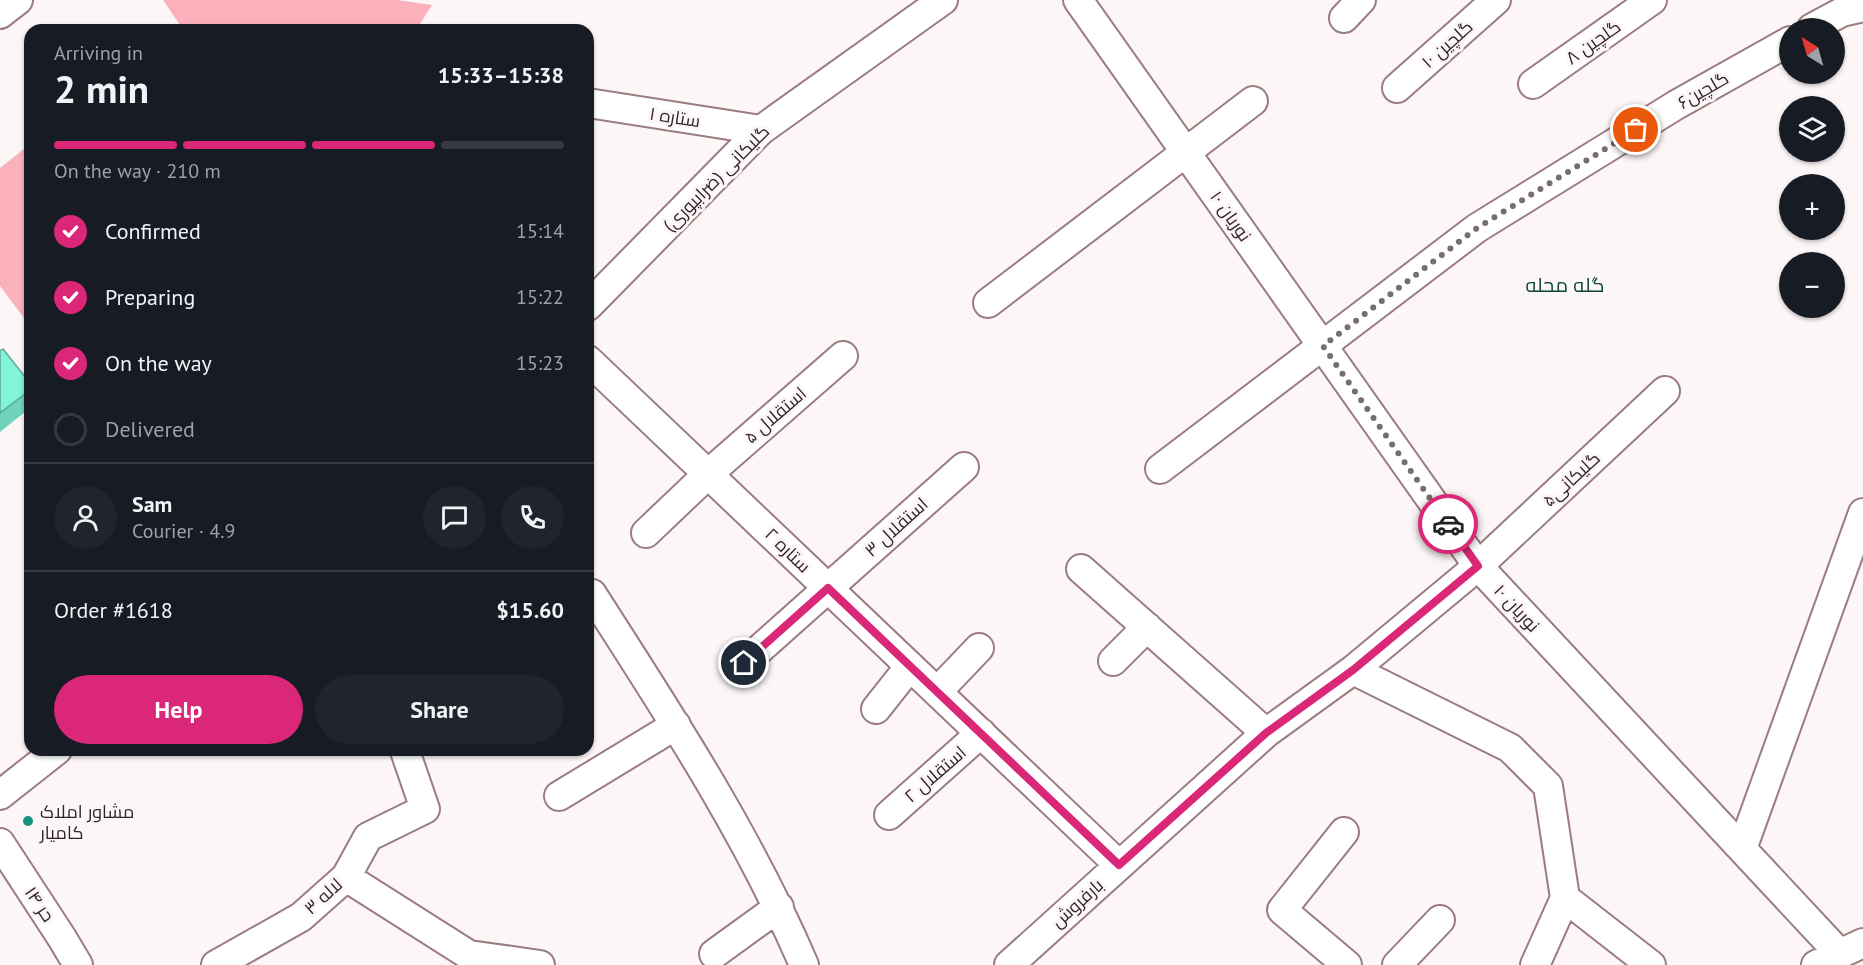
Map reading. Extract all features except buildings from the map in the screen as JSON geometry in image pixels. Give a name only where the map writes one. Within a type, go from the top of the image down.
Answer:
[{"type":"street","points":[[0,14],[18,0]]},
{"type":"street","name":"گلیکانی (ضرابپوری)","points":[[594,300],[761,130],[943,0]]},
{"type":"street","name":"نوریان ۱۰","points":[[1078,0],[1478,566],[1839,954]]},
{"type":"street","name":"گلچین ۱۰","points":[[1397,88],[1496,0]]},
{"type":"street","name":"گلچین ۸","points":[[1533,84],[1652,0]]},
{"type":"street","points":[[1831,18],[1842,12],[1863,7]]},
{"type":"street","name":"گلچین۶","points":[[1160,469],[1477,228],[1676,105],[1779,47]]},
{"type":"street","points":[[988,303],[1253,101]]},
{"type":"street","name":"ستاره ۱","points":[[594,104],[761,130]]},
{"type":"street","name":"استقلال ۵","points":[[646,533],[708,474],[843,356]]},
{"type":"street","name":"ستاره ۲","points":[[594,366],[1119,865]]},
{"type":"street","name":"گلیکانی۵","points":[[1478,566],[1665,392]]},
{"type":"street","name":"استقلال ۳","points":[[744,663],[964,467]]},
{"type":"street","points":[[1742,849],[1863,513]]},
{"type":"street","name":"بارفروش","points":[[1009,965],[1266,733],[1353,670],[1478,566]]},
{"type":"street","points":[[1081,569],[1266,733]]},
{"type":"street","points":[[594,597],[676,725],[779,907],[804,965]]},
{"type":"street","points":[[1113,661],[1147,627]]},
{"type":"street","points":[[938,692],[979,648]]},
{"type":"street","points":[[876,709],[910,666]]},
{"type":"street","points":[[1353,670],[1510,748],[1548,786],[1565,898],[1536,965]]},
{"type":"street","points":[[559,796],[676,725]]},
{"type":"street","name":"استقلال ۲","points":[[889,815],[981,733]]},
{"type":"street","points":[[0,795],[49,756]]},
{"type":"street","name":"لاله ۳","points":[[216,965],[301,917],[346,877],[368,837],[425,808],[407,756]]},
{"type":"street","points":[[1344,832],[1282,910],[1347,965]]},
{"type":"street","name":"حر ۱۴","points":[[3,853],[63,938],[78,965]]},
{"type":"street","points":[[346,877],[469,955],[540,965]]},
{"type":"street","points":[[1565,898],[1651,965]]},
{"type":"street","points":[[714,954],[779,907]]},
{"type":"street","points":[[1397,965],[1440,920]]},
{"type":"shaded area","points":[[163,0],[397,0],[432,5],[420,24],[179,24]]},
{"type":"shaded area","points":[[24,149],[24,318],[0,286],[0,168]]},
{"type":"way so far","points":[[1448,524],[1323,346],[1477,228],[1636,130]]},
{"type":"place","name":"مشاور املاک کامیار","points":[[28,821]]},
{"type":"district","name":"گله محله","points":[[1565,285]]},
{"type":"route","points":[[744,663],[828,588],[1119,865],[1266,733],[1353,670],[1478,566],[1448,524]]}]
